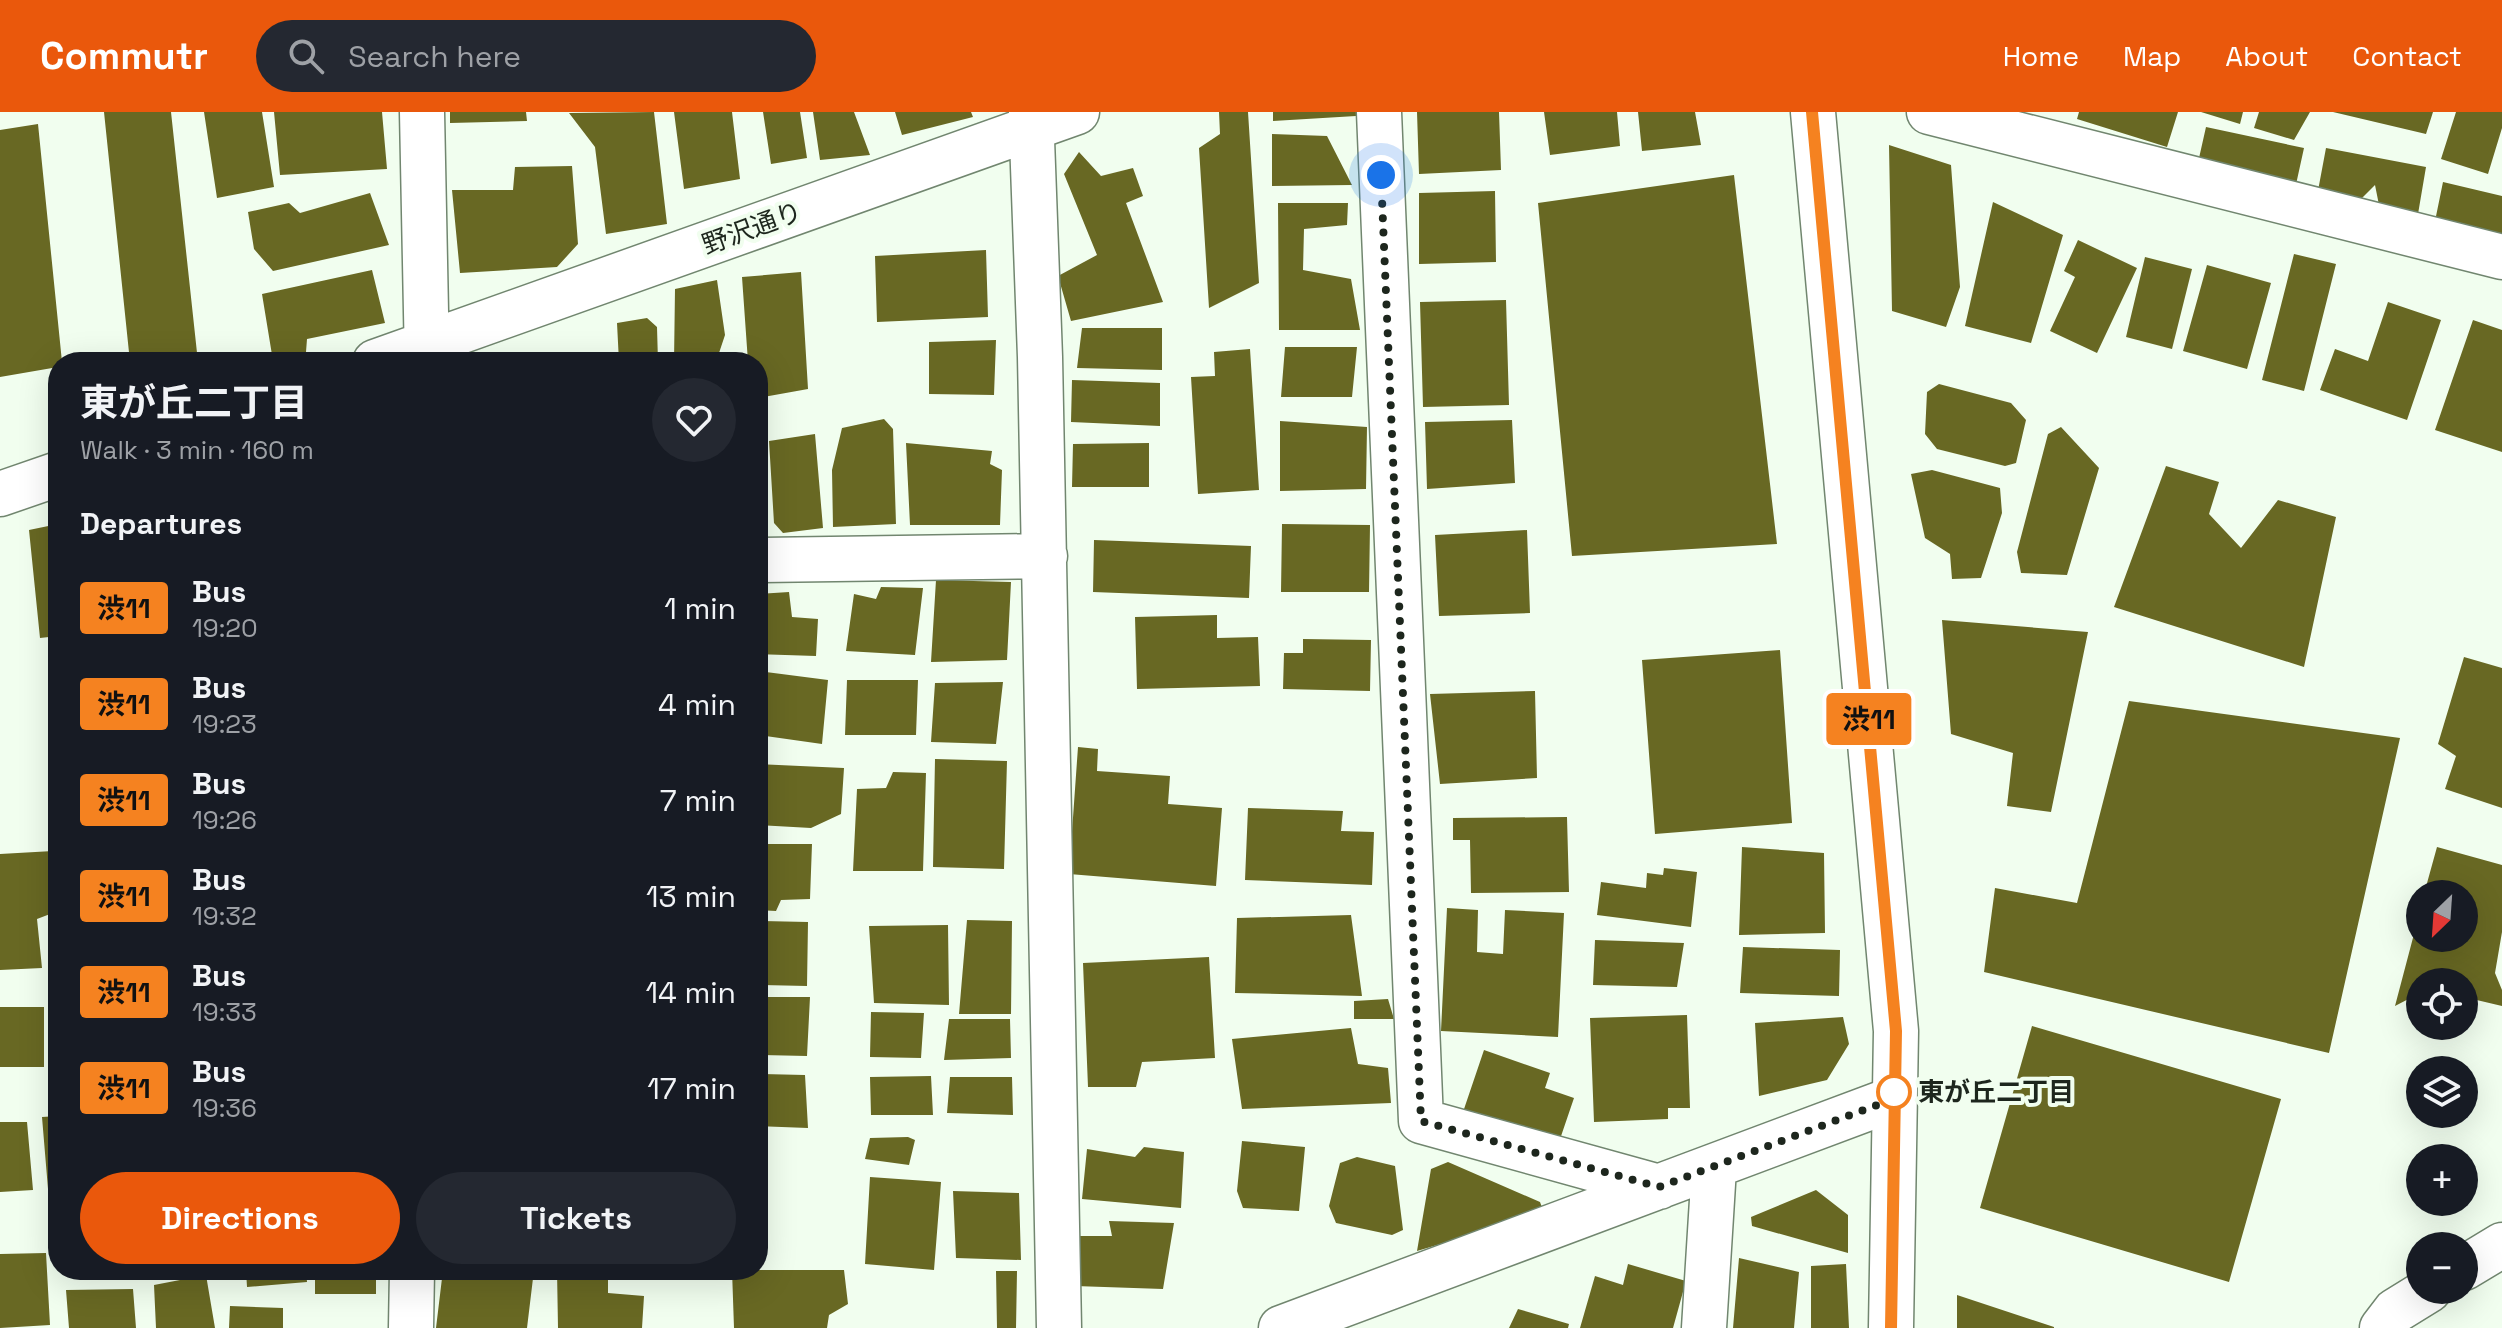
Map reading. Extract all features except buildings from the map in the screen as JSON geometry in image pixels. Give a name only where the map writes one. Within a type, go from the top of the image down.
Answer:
[{"type":"street","points":[[422,112],[428,352]]},
{"type":"street","name":"野沢通り","points":[[431,352],[1031,120],[1077,112]]},
{"type":"street","points":[[1379,112],[1421,1121],[1659,1187]]},
{"type":"street","points":[[1813,112],[1896,1031],[1891,1328]]},
{"type":"street","points":[[1929,112],[2502,257]]},
{"type":"street","points":[[1031,120],[1045,556],[1059,1328]]},
{"type":"street","points":[[0,494],[48,477]]},
{"type":"street","points":[[768,560],[1045,556]]},
{"type":"street","points":[[1281,1328],[1893,1099]]},
{"type":"street","points":[[1704,1328],[1714,1168]]},
{"type":"street","points":[[2478,1260],[2502,1245]]},
{"type":"street","points":[[411,1328],[412,1280]]},
{"type":"street","points":[[2382,1328],[2395,1311],[2406,1304]]},
{"type":"bus line","name":"渋11","points":[[1812,112],[1896,1031],[1891,1328]]},
{"type":"place","name":"東が丘二丁目","points":[[1894,1092]]},
{"type":"route","points":[[1381,175],[1421,1121],[1659,1187],[1893,1099],[1894,1092]]}]
